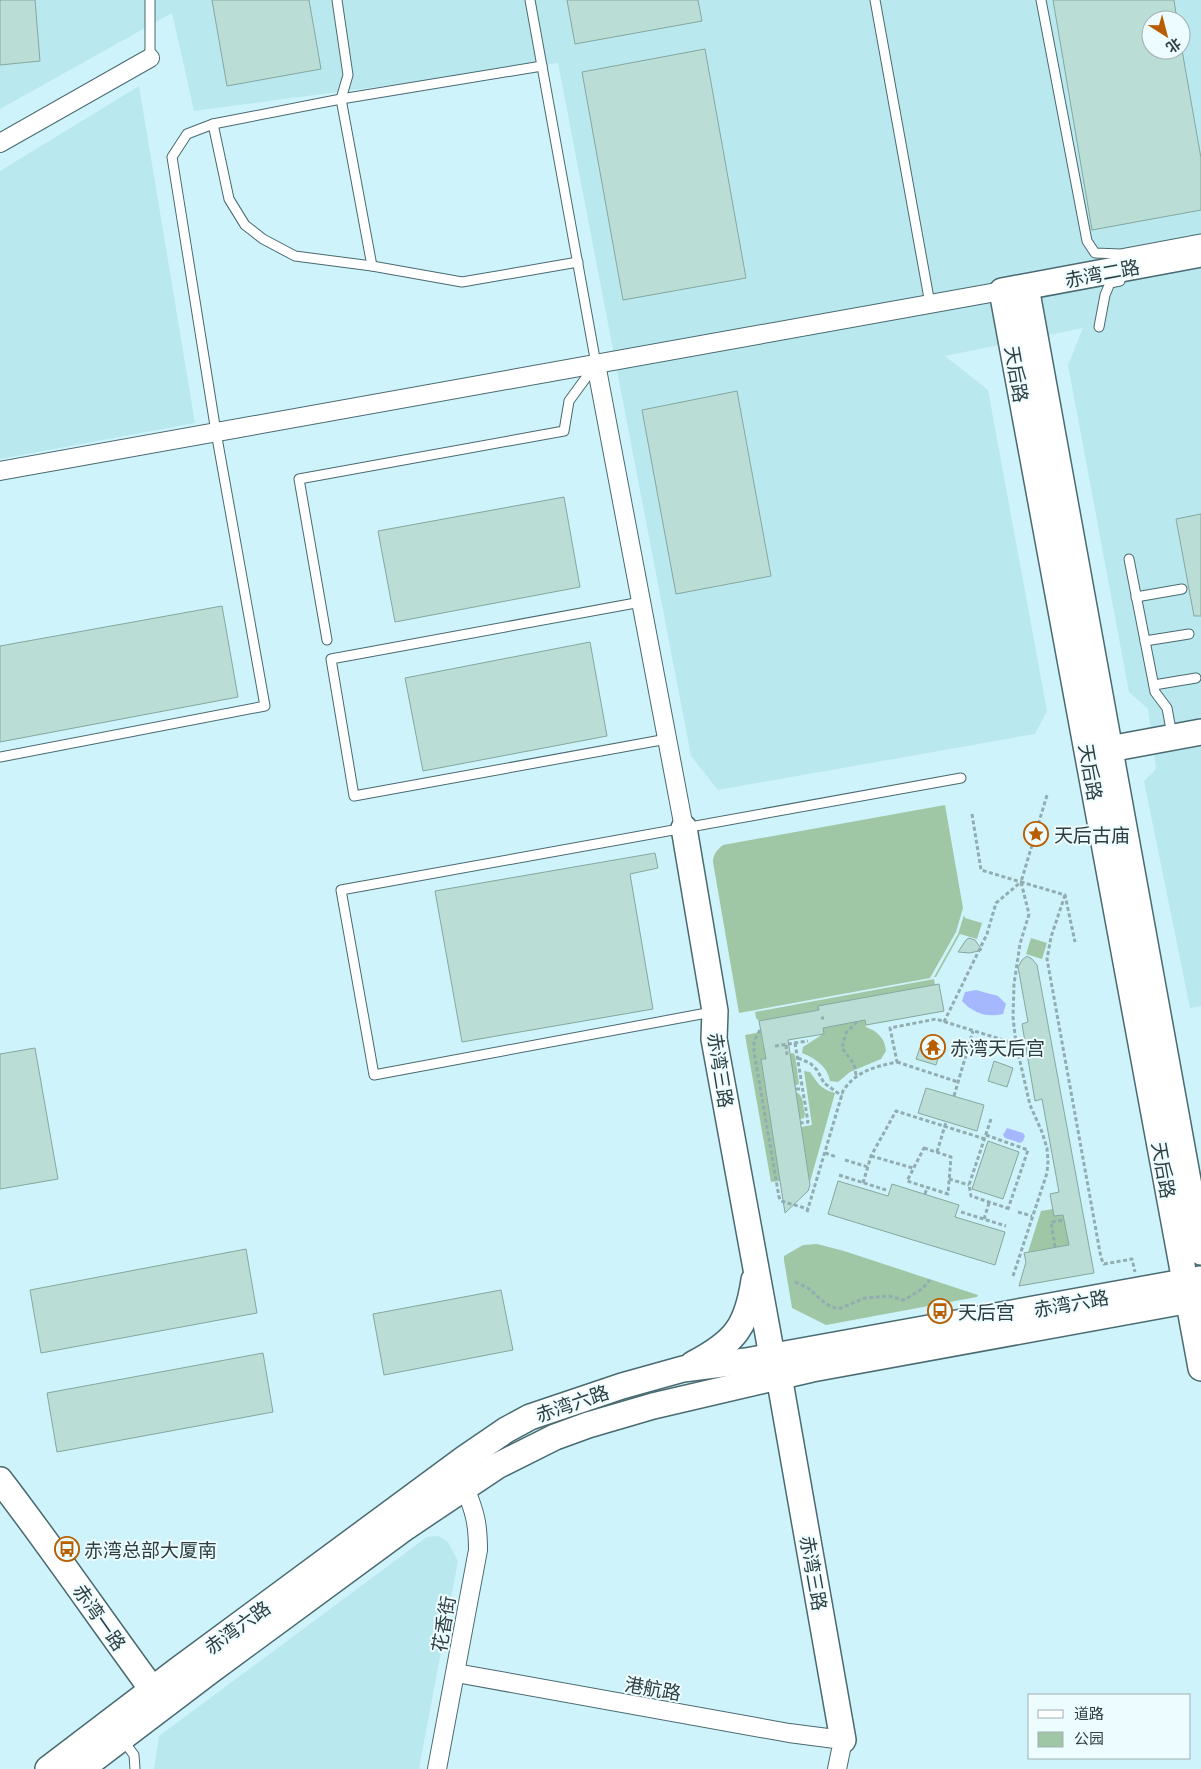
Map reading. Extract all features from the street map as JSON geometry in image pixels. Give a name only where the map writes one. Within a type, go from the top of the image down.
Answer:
[{"type":"street","points":[[0,143],[150,58]]},
{"type":"street","name":"赤湾二路","points":[[1014,289],[1201,254]]},
{"type":"street","points":[[0,471],[1014,289]]},
{"type":"street","name":"天后路","points":[[1014,289],[1099,751],[1194,1290],[1201,1368]]},
{"type":"street","points":[[596,364],[684,828],[715,1012]]},
{"type":"street","points":[[1099,751],[1201,732]]},
{"type":"street","name":"天后路","points":[[1099,751],[1201,1252]]},
{"type":"street","name":"赤湾三路","points":[[715,1012],[714,1039],[756,1265],[779,1362]]},
{"type":"street","name":"赤湾三路","points":[[715,1012],[726,1038],[843,1740],[837,1769]]},
{"type":"street","points":[[683,1369],[712,1354],[738,1332],[748,1309],[756,1265]]},
{"type":"street","name":"赤湾六路","points":[[81,1769],[122,1738],[159,1698],[465,1458],[506,1430],[530,1417],[622,1386],[683,1369],[779,1362],[1194,1290]]},
{"type":"street","name":"赤湾六路","points":[[48,1769],[159,1698],[497,1466],[588,1425],[653,1406],[779,1362]]},
{"type":"street","name":"赤湾一路","points":[[0,1480],[34,1524],[159,1698]]},
{"type":"street","name":"花香街","points":[[437,1769],[478,1550],[478,1529],[474,1510],[465,1488]]},
{"type":"street","name":"港航路","points":[[456,1673],[780,1732],[843,1740]]},
{"type":"lane","points":[[150,0],[150,58]]},
{"type":"lane","points":[[337,0],[348,75],[341,99],[372,266]]},
{"type":"lane","points":[[327,640],[299,479],[564,431],[569,401],[596,364],[530,0]]},
{"type":"lane","points":[[875,0],[930,304]]},
{"type":"lane","points":[[1041,0],[1087,241],[1095,253],[1121,254],[1201,239]]},
{"type":"lane","points":[[0,757],[265,706],[216,432],[172,157],[187,134],[213,124],[341,99],[542,66]]},
{"type":"lane","points":[[213,124],[229,199],[245,225],[263,239],[295,256],[372,266],[462,282],[578,262]]},
{"type":"lane","points":[[1099,327],[1105,295],[1110,283],[1128,279]]},
{"type":"lane","points":[[1129,559],[1155,692],[1167,708],[1172,737]]},
{"type":"lane","points":[[1136,597],[1182,589]]},
{"type":"lane","points":[[641,602],[330,659],[354,796],[667,739]]},
{"type":"lane","points":[[1145,641],[1188,634]]},
{"type":"lane","points":[[1154,685],[1196,678]]},
{"type":"lane","points":[[715,1012],[374,1075],[341,890],[961,778]]},
{"type":"lane","points":[[122,1738],[134,1754],[136,1760],[135,1769]]},
{"type":"path","points":[[1013,1276],[1047,1173],[1048,1161],[1047,1148],[1042,1132],[1030,1105],[1016,1044],[1013,1017],[1014,984],[1020,944],[1029,914],[1021,882],[1047,795]]},
{"type":"path","points":[[972,814],[981,870],[1065,895]]},
{"type":"path","points":[[944,1022],[987,934],[996,903],[1021,882]]},
{"type":"path","points":[[1065,895],[1075,942]]},
{"type":"path","points":[[1065,895],[1050,937],[1047,959],[1101,1258],[1104,1264],[1132,1259]]},
{"type":"path","points":[[896,1062],[890,1028],[936,1019],[1016,1044]]},
{"type":"path","points":[[856,1075],[854,1064],[842,1048],[846,1033],[857,1022]]},
{"type":"path","points":[[760,1030],[754,1041],[754,1052],[778,1197],[781,1201],[808,1210],[842,1096],[849,1082],[856,1075],[873,1067],[896,1062],[958,1082]]},
{"type":"path","points":[[954,1096],[973,1031]]},
{"type":"path","points":[[775,1046],[808,1041]]},
{"type":"path","points":[[795,1043],[808,1122],[801,1123]]},
{"type":"path","points":[[786,1045],[787,1055]]},
{"type":"path","points":[[797,1057],[810,1063],[817,1070],[824,1083],[842,1096]]},
{"type":"path","points":[[796,1089],[802,1089]]},
{"type":"path","points":[[863,1182],[871,1156],[896,1111],[945,1126],[985,1137],[1028,1150],[1009,1209],[971,1196],[969,1186],[985,1137],[991,1119]]},
{"type":"path","points":[[937,1152],[946,1122]]},
{"type":"path","points":[[924,1148],[952,1157],[948,1194],[907,1181],[914,1168],[924,1148]]},
{"type":"path","points":[[825,1153],[838,1157]]},
{"type":"path","points":[[871,1156],[914,1168]]},
{"type":"path","points":[[845,1160],[868,1167]]},
{"type":"path","points":[[839,1175],[886,1190]]},
{"type":"path","points":[[949,1180],[969,1186]]},
{"type":"path","points":[[925,1194],[927,1188]]},
{"type":"path","points":[[984,1219],[989,1203]]},
{"type":"path","points":[[961,1212],[1006,1226]]},
{"type":"path","points":[[1018,1212],[1032,1216]]},
{"type":"path","points":[[1055,1248],[1051,1222],[1064,1220]]},
{"type":"path","points":[[795,1282],[808,1288],[826,1304],[835,1308],[841,1308],[865,1298],[889,1296],[903,1300],[923,1288],[930,1280]]},
{"type":"shaded area","points":[[0,0],[1201,0],[1201,1006],[1190,1008],[1144,781],[1156,769],[1148,709],[1129,692],[1068,365],[1083,328],[945,356],[988,390],[1047,711],[1035,734],[718,790],[691,756],[558,63],[194,111],[172,13],[0,109]]},
{"type":"shaded area","points":[[139,86],[195,423],[0,459],[0,171]]},
{"type":"shaded area","points":[[439,1536],[448,1542],[458,1561],[419,1769],[154,1769],[159,1736],[427,1537]]},
{"type":"green space","points":[[945,805],[963,908],[956,932],[930,978],[739,1013],[713,862],[715,854],[719,849],[723,845]]},
{"type":"green space","points":[[964,915],[965,918],[982,923],[977,939],[960,934],[936,977],[934,977],[958,934]]},
{"type":"green space","points":[[1031,938],[1047,943],[1042,959],[1026,954]]},
{"type":"green space","points":[[934,979],[935,985],[819,1006],[819,1010],[759,1021],[756,1018],[755,1012]]},
{"type":"green space","points":[[865,1020],[866,1027],[877,1033],[882,1039],[886,1051],[881,1059],[850,1072],[838,1082],[830,1081],[824,1067],[802,1053],[803,1047],[823,1034],[823,1028]]},
{"type":"green space","points":[[761,1032],[763,1045],[770,1043],[785,1056],[761,1060],[780,1181],[771,1182],[745,1035]]},
{"type":"green space","points":[[793,1053],[795,1055],[799,1084],[795,1086],[789,1054]]},
{"type":"green space","points":[[804,1071],[810,1072],[822,1087],[835,1093],[810,1182],[801,1127],[812,1125]]},
{"type":"green space","points":[[796,1092],[801,1096],[805,1113],[804,1118],[800,1119]]},
{"type":"green space","points":[[1053,1209],[1054,1216],[1063,1215],[1069,1245],[1028,1252],[1041,1211]]},
{"type":"green space","points":[[817,1244],[978,1295],[977,1297],[826,1325],[792,1308],[784,1260],[784,1256],[803,1245]]},
{"type":"water","points":[[976,990],[998,996],[1006,1004],[1003,1014],[981,1014],[966,1005],[962,1001],[965,992]]},
{"type":"water","points":[[1007,1128],[1023,1133],[1025,1136],[1023,1141],[1020,1143],[1005,1138],[1003,1135]]},
{"type":"building","points":[[0,0],[35,0],[40,61],[0,65]]},
{"type":"building","points":[[212,0],[309,0],[321,69],[227,86]]},
{"type":"building","points":[[567,0],[698,0],[702,21],[575,44]]},
{"type":"building","points":[[1053,0],[1174,0],[1176,10],[1141,10],[1141,60],[1184,60],[1201,158],[1201,210],[1092,230]]},
{"type":"building","points":[[705,49],[746,278],[623,300],[582,72]]},
{"type":"building","points":[[737,391],[771,576],[676,594],[642,410]]},
{"type":"building","points":[[564,497],[580,587],[395,622],[378,531]]},
{"type":"building","points":[[1201,514],[1201,616],[1194,616],[1176,519]]},
{"type":"building","points":[[222,606],[238,697],[0,742],[0,646]]},
{"type":"building","points":[[590,642],[607,736],[423,771],[405,678]]},
{"type":"building","points":[[655,853],[658,868],[630,874],[653,1009],[462,1042],[435,891]]},
{"type":"building","points":[[969,938],[975,940],[982,950],[970,953],[958,952],[966,940]]},
{"type":"building","points":[[1027,956],[1037,965],[1094,1273],[1019,1286],[1026,1262],[1024,1253],[1069,1245],[1063,1215],[1054,1216],[1050,1194],[1059,1192],[1042,1099],[1035,1101],[1022,1024],[1028,1022],[1018,967]]},
{"type":"building","points":[[939,984],[944,1011],[866,1025],[865,1020],[823,1028],[824,1034],[788,1040],[810,1185],[808,1191],[785,1213],[761,1059],[766,1059],[759,1021],[819,1010],[818,1006]]},
{"type":"building","points":[[923,1039],[942,1046],[936,1065],[916,1059]]},
{"type":"building","points":[[35,1048],[58,1179],[0,1189],[0,1054]]},
{"type":"building","points":[[994,1061],[1013,1068],[1007,1087],[988,1081]]},
{"type":"building","points":[[926,1088],[984,1105],[977,1131],[918,1113]]},
{"type":"building","points":[[988,1141],[1019,1152],[1003,1199],[972,1189]]},
{"type":"building","points":[[838,1181],[888,1196],[892,1184],[959,1205],[955,1217],[1005,1232],[995,1265],[828,1214]]},
{"type":"building","points":[[246,1249],[257,1313],[41,1353],[30,1290]]},
{"type":"building","points":[[501,1290],[513,1350],[384,1375],[373,1314]]},
{"type":"building","points":[[263,1353],[273,1412],[57,1452],[47,1393]]},
{"type":"place","name":"天后古庙","points":[[1036,834]]},
{"type":"place","name":"赤湾天后宫","points":[[933,1047]]},
{"type":"place","name":"天后宫","points":[[940,1311]]},
{"type":"place","name":"赤湾总部大厦南","points":[[67,1549]]}]
